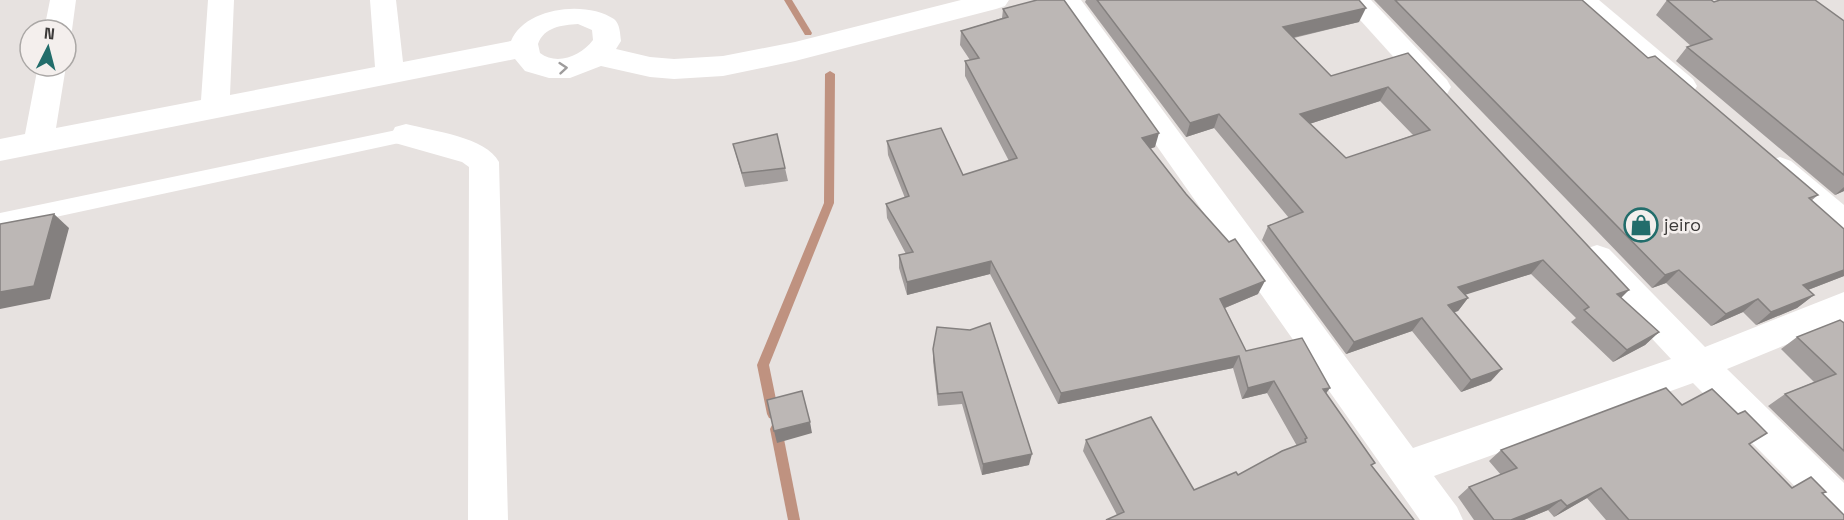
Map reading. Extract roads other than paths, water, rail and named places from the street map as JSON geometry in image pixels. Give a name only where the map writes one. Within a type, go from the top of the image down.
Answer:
[{"type":"street","points":[[60,18],[63,0]]},
{"type":"street","points":[[214,109],[221,0]]},
{"type":"street","points":[[383,0],[390,75]]},
{"type":"street","points":[[597,56],[651,67],[698,68],[761,60],[996,0]]},
{"type":"street","points":[[1067,0],[1443,520]]},
{"type":"street","points":[[1355,0],[1461,113]]},
{"type":"street","points":[[1582,0],[1700,100]]},
{"type":"street","points":[[556,8],[591,16],[605,26],[608,33],[607,41],[597,56],[575,66],[551,69],[532,61],[526,55],[524,48],[530,32],[556,8]]},
{"type":"street","points":[[0,150],[524,48]]},
{"type":"street","points":[[38,143],[50,78]]},
{"type":"street","points":[[406,135],[472,153],[484,162],[488,520]]},
{"type":"street","points":[[1763,154],[1844,223]]},
{"type":"street","points":[[1576,235],[1699,365],[1844,509]]},
{"type":"street","points":[[1404,469],[1699,365],[1844,306]]},
{"type":"lane","points":[[0,220],[406,135]]},
{"type":"waterway","points":[[788,0],[808,33]]},
{"type":"waterway","points":[[773,414],[763,365],[829,203],[830,74]]},
{"type":"waterway","points":[[776,429],[794,520]]},
{"type":"place","name":"jeiro","points":[[1641,225]]}]
